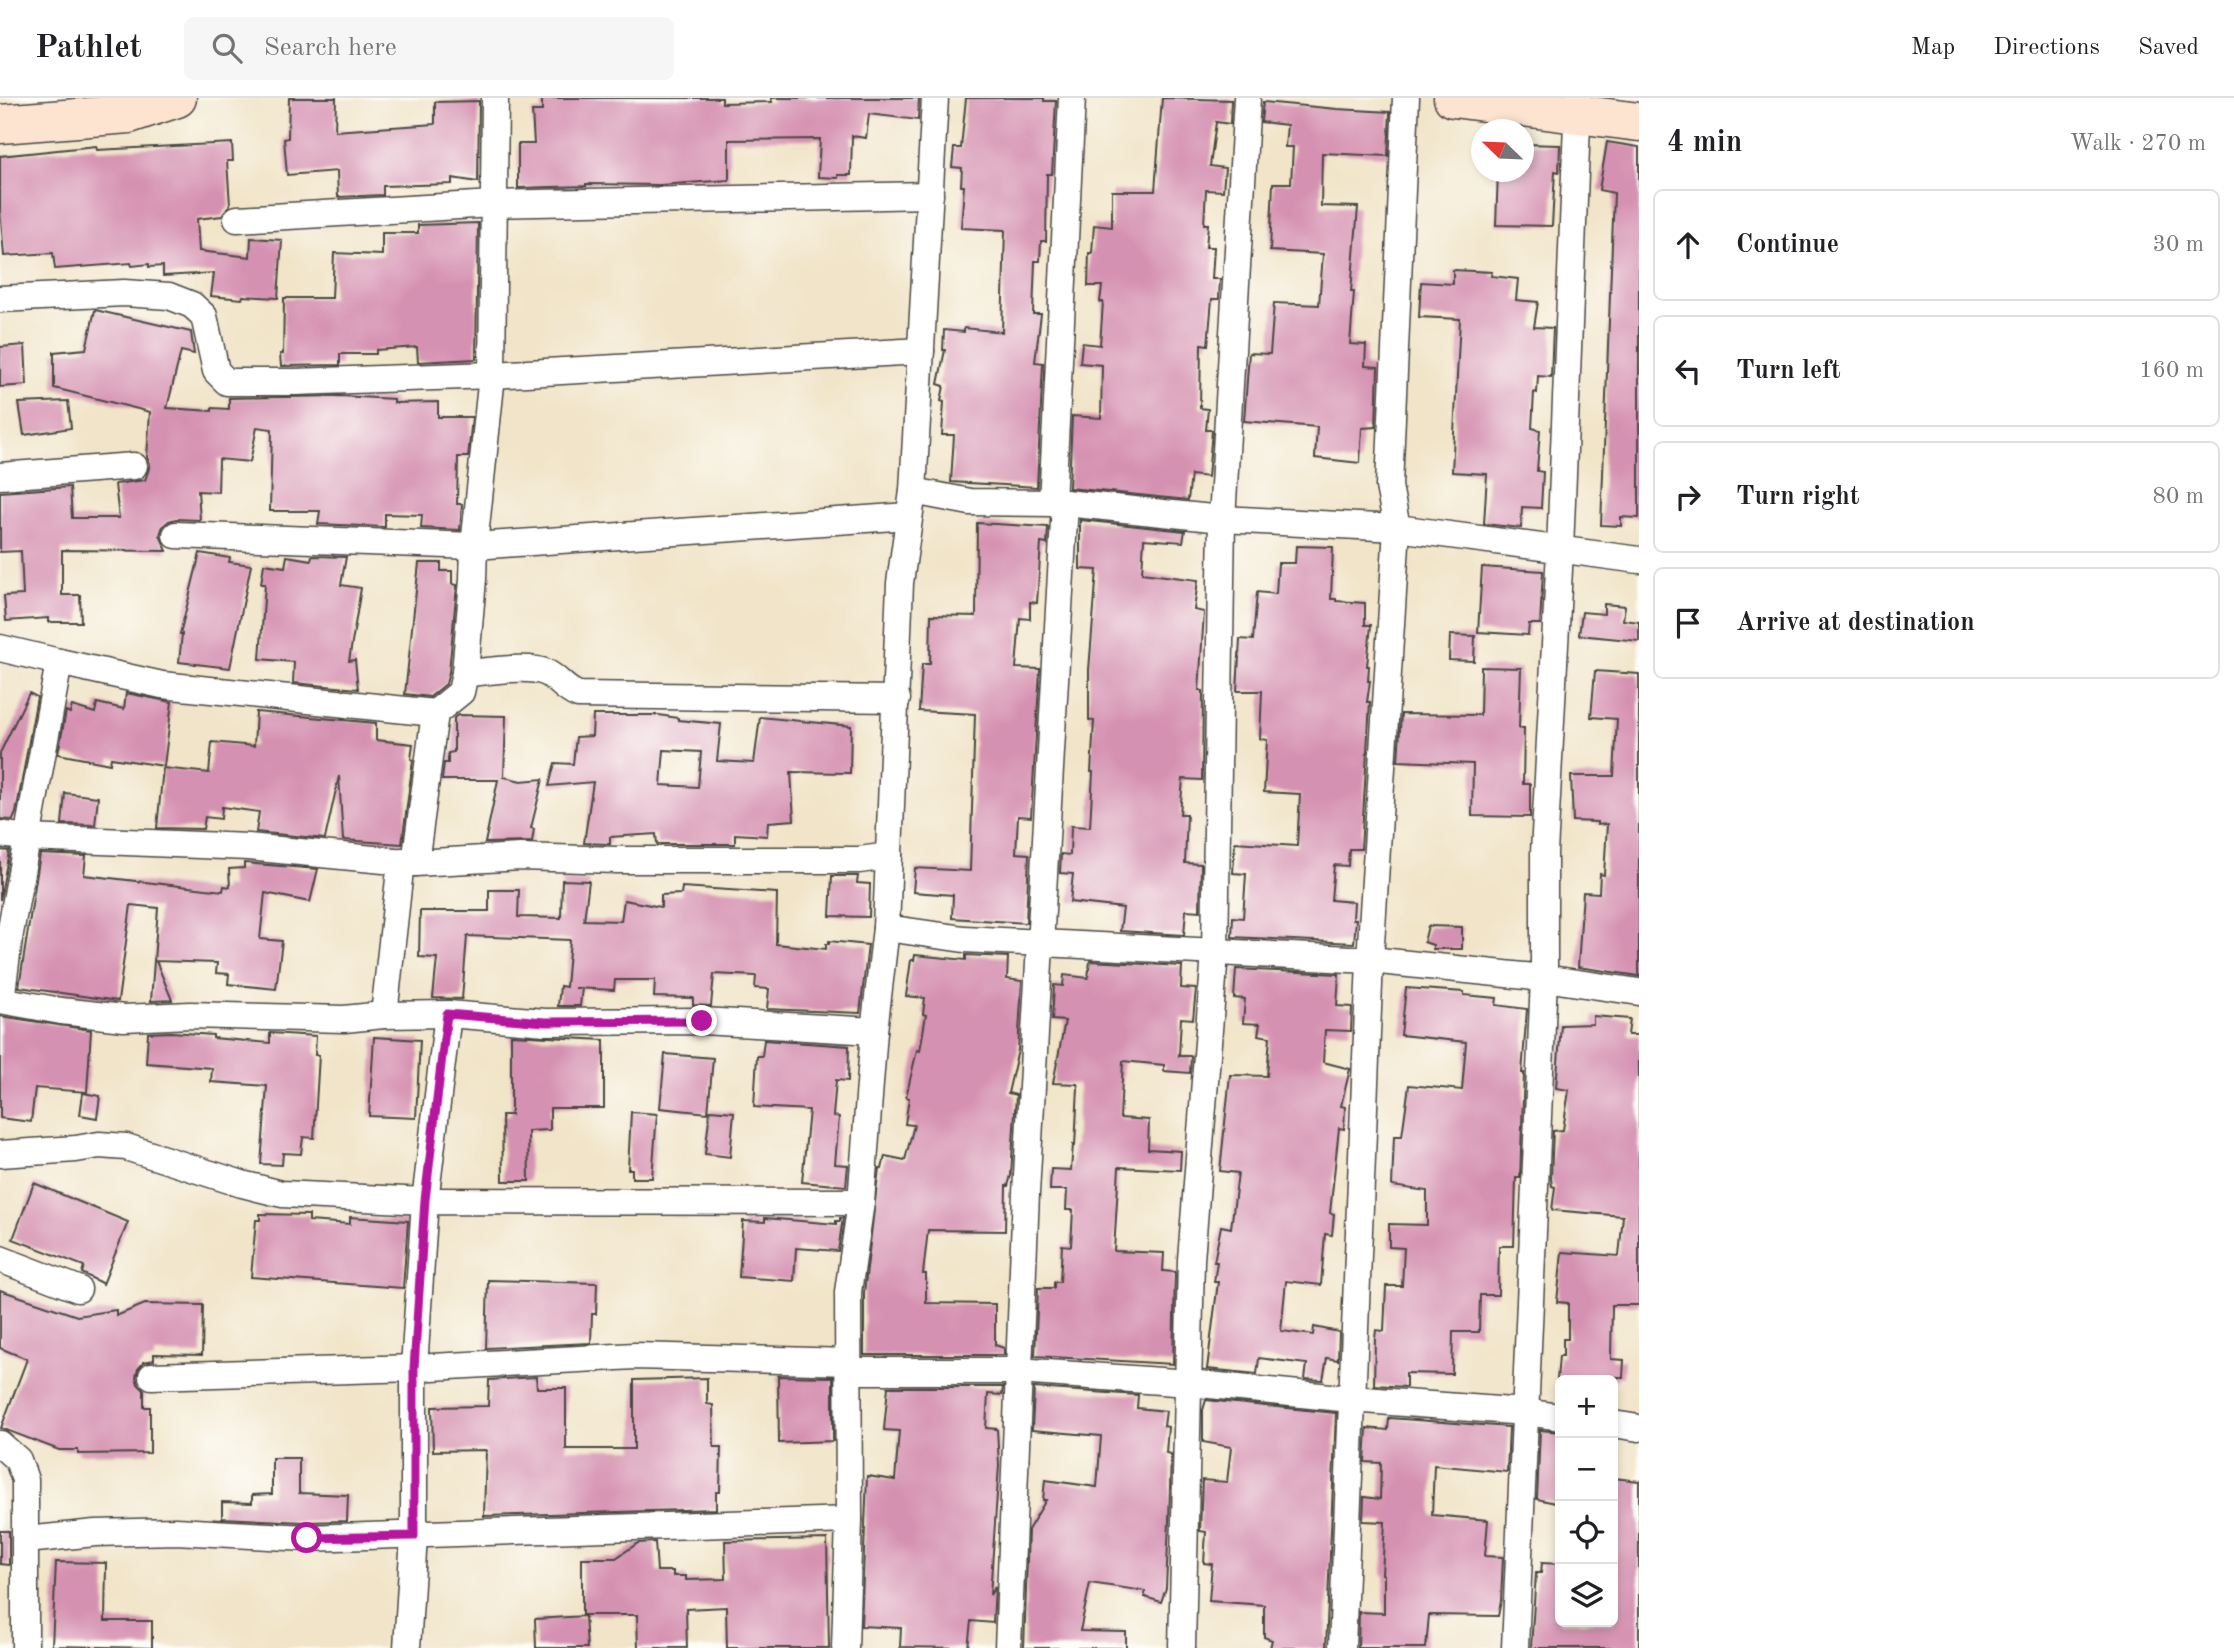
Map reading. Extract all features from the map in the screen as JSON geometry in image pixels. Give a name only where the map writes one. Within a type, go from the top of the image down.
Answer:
[{"type":"street","points":[[0,124],[129,114],[177,98]]},
{"type":"street","points":[[384,1015],[435,713],[461,692],[466,673],[474,546],[492,375],[495,98]]},
{"type":"street","points":[[845,1648],[849,1520],[848,1292],[861,1202],[874,1031],[886,928],[900,583],[911,504],[935,98]]},
{"type":"street","points":[[1009,1648],[1018,1371],[1042,943],[1072,98]]},
{"type":"street","points":[[1182,1648],[1191,1260],[1215,953],[1223,519],[1247,98]]},
{"type":"street","points":[[1342,1648],[1370,960],[1397,528],[1389,486],[1406,98]]},
{"type":"street","points":[[1453,98],[1578,107],[1639,122]]},
{"type":"street","points":[[1515,1648],[1544,978],[1544,853],[1560,550],[1578,107]]},
{"type":"street","points":[[237,219],[493,204],[929,195]]},
{"type":"street","points":[[0,299],[124,293],[169,296],[182,300],[204,316],[216,371],[227,382],[295,383],[492,375],[921,351]]},
{"type":"street","points":[[0,476],[134,466]]},
{"type":"street","points":[[176,535],[474,546],[911,504],[1059,503],[1223,519],[1397,528],[1639,560]]},
{"type":"street","points":[[0,648],[162,685],[435,713]]},
{"type":"street","points":[[59,662],[0,1000],[61,1011],[124,1018],[190,1015],[344,1019],[447,1014],[545,1022],[702,1021],[874,1031]]},
{"type":"street","points":[[466,673],[537,669],[551,675],[565,690],[578,695],[897,699]]},
{"type":"street","points":[[0,834],[27,838],[248,847],[408,862],[520,857],[617,860],[859,860],[889,856]]},
{"type":"street","points":[[886,928],[964,939],[1370,960],[1544,978],[1639,992]]},
{"type":"street","points":[[407,1648],[414,1536],[414,1368],[425,1200],[447,1014]]},
{"type":"street","points":[[0,1154],[76,1149],[99,1144],[126,1147],[282,1194],[425,1200],[861,1202]]},
{"type":"street","points":[[0,1259],[78,1289]]},
{"type":"street","points":[[152,1376],[414,1368],[635,1356],[1018,1371],[1189,1382],[1555,1416]]},
{"type":"street","points":[[1618,1425],[1639,1428]]},
{"type":"street","points":[[0,1444],[18,1460],[25,1480],[25,1648]]},
{"type":"street","points":[[26,1540],[95,1533],[176,1531],[307,1538],[414,1536],[849,1520]]},
{"type":"building","points":[[289,98],[336,98],[335,131],[435,124],[435,102],[479,101],[478,182],[452,178],[452,184],[383,186],[383,195],[338,197],[337,171],[287,175],[284,139],[288,138]]},
{"type":"building","points":[[542,98],[722,98],[722,103],[772,102],[771,98],[919,98],[918,120],[869,114],[866,138],[852,136],[851,175],[838,175],[838,178],[818,177],[820,139],[729,140],[729,180],[660,185],[586,184],[518,188],[518,144],[534,144],[532,111],[542,111]]},
{"type":"building","points":[[966,98],[1044,98],[1044,101],[1056,101],[1052,174],[1047,174],[1046,241],[1041,241],[1040,261],[1035,261],[1033,314],[1041,314],[1035,362],[1043,363],[1037,487],[951,482],[954,435],[942,435],[944,402],[941,401],[944,386],[938,384],[945,350],[944,330],[964,332],[964,328],[1002,332],[1005,230],[961,228],[964,186],[961,186],[962,168],[952,167],[954,148],[961,148]]},
{"type":"building","points":[[1162,98],[1231,100],[1230,124],[1216,122],[1210,166],[1225,168],[1223,191],[1206,190],[1206,247],[1214,247],[1212,279],[1220,279],[1219,299],[1212,299],[1208,345],[1201,344],[1200,408],[1208,409],[1206,430],[1212,430],[1208,477],[1191,475],[1188,500],[1069,488],[1072,416],[1101,418],[1102,365],[1080,363],[1082,343],[1100,345],[1102,286],[1088,286],[1089,253],[1092,253],[1094,225],[1112,227],[1112,191],[1155,191]]},
{"type":"building","points":[[1263,102],[1390,112],[1388,156],[1322,153],[1321,206],[1358,207],[1350,344],[1366,345],[1365,366],[1378,367],[1376,427],[1362,428],[1360,463],[1315,458],[1317,427],[1244,421],[1249,353],[1270,354],[1274,303],[1319,305],[1323,254],[1270,251],[1273,183],[1291,183],[1293,147],[1285,147],[1287,125],[1261,122]]},
{"type":"building","points":[[1607,142],[1639,147],[1639,518],[1621,517],[1621,526],[1601,525],[1614,193],[1599,190]]},
{"type":"building","points":[[232,143],[233,161],[227,161],[230,205],[222,216],[197,219],[199,251],[250,257],[251,238],[282,240],[278,298],[211,296],[214,273],[163,276],[163,266],[132,266],[131,263],[55,269],[53,253],[4,256],[0,156],[96,146],[97,150]]},
{"type":"building","points":[[1534,144],[1560,145],[1559,172],[1555,171],[1552,226],[1496,225],[1498,182],[1534,182]]},
{"type":"building","points":[[478,223],[476,359],[418,362],[417,347],[376,350],[376,354],[340,354],[340,365],[281,366],[284,298],[332,298],[334,253],[382,255],[382,233],[418,233],[418,225]]},
{"type":"building","points":[[1453,270],[1492,272],[1491,276],[1518,279],[1516,300],[1538,302],[1534,327],[1553,328],[1551,377],[1538,376],[1537,393],[1534,392],[1532,428],[1540,430],[1537,471],[1543,472],[1541,508],[1522,507],[1521,528],[1484,524],[1487,474],[1452,472],[1460,319],[1419,317],[1421,282],[1453,284]]},
{"type":"building","points":[[95,310],[191,332],[194,354],[181,351],[167,408],[212,411],[212,408],[229,409],[229,398],[340,396],[394,399],[394,403],[438,402],[438,417],[472,417],[468,457],[458,457],[457,504],[462,504],[460,530],[421,528],[422,515],[385,514],[385,527],[318,524],[320,511],[270,511],[272,429],[257,427],[250,462],[219,459],[218,492],[198,491],[200,520],[176,519],[163,526],[160,535],[167,551],[62,550],[62,595],[80,595],[81,622],[48,622],[48,618],[6,621],[4,596],[23,595],[21,551],[0,552],[0,492],[70,487],[72,518],[119,518],[115,484],[145,480],[148,472],[150,412],[54,388],[54,352],[86,349]]},
{"type":"building","points":[[25,345],[27,385],[0,387],[0,347]]},
{"type":"building","points":[[68,401],[71,428],[24,435],[19,403]]},
{"type":"building","points":[[1080,520],[1185,531],[1183,542],[1144,539],[1142,573],[1198,580],[1194,610],[1204,612],[1199,690],[1203,691],[1202,780],[1183,779],[1180,814],[1187,814],[1185,863],[1201,864],[1200,911],[1186,910],[1184,935],[1120,931],[1123,908],[1070,902],[1073,874],[1060,873],[1061,854],[1070,855],[1071,826],[1090,827],[1094,721],[1089,720],[1089,670],[1097,570],[1080,569]]},
{"type":"building","points":[[977,523],[1048,527],[1047,544],[1041,543],[1037,603],[1030,602],[1030,619],[1020,618],[1016,668],[1040,669],[1031,817],[1018,816],[1016,853],[1029,854],[1026,923],[952,918],[953,895],[913,892],[915,868],[970,871],[975,714],[919,711],[922,664],[930,664],[931,615],[976,616]]},
{"type":"building","points":[[1296,546],[1333,547],[1331,599],[1365,603],[1365,625],[1371,625],[1367,666],[1370,681],[1367,702],[1370,702],[1361,849],[1349,849],[1348,866],[1334,865],[1331,900],[1354,902],[1354,943],[1232,937],[1233,917],[1243,918],[1246,874],[1233,873],[1235,842],[1297,846],[1300,794],[1264,792],[1267,740],[1260,739],[1262,691],[1237,691],[1240,639],[1253,640],[1257,592],[1276,594],[1278,563],[1295,563]]},
{"type":"building","points":[[200,553],[230,558],[229,562],[251,565],[230,668],[179,662],[180,634]]},
{"type":"building","points":[[287,556],[311,560],[312,556],[346,557],[341,585],[361,588],[349,661],[355,660],[358,689],[293,683],[294,662],[260,659],[265,584],[261,584],[264,564],[285,567]]},
{"type":"building","points":[[419,563],[441,563],[441,571],[452,571],[452,584],[457,585],[449,672],[446,684],[430,697],[405,694]]},
{"type":"building","points":[[1482,567],[1543,571],[1540,624],[1529,624],[1528,635],[1478,632]]},
{"type":"building","points":[[1604,604],[1625,606],[1623,620],[1639,622],[1639,641],[1579,635],[1582,612],[1604,614]]},
{"type":"building","points":[[1450,635],[1475,636],[1474,661],[1449,660]]},
{"type":"building","points":[[1481,667],[1521,668],[1519,728],[1524,728],[1523,784],[1530,784],[1530,817],[1472,816],[1473,764],[1398,761],[1401,714],[1480,715]]},
{"type":"building","points":[[1595,671],[1639,674],[1639,976],[1578,967],[1583,892],[1599,893],[1600,874],[1604,875],[1607,824],[1573,821],[1571,776],[1614,776],[1617,719],[1591,717]]},
{"type":"building","points":[[29,693],[37,697],[16,813],[13,820],[0,819],[0,753]]},
{"type":"building","points":[[126,693],[172,702],[164,766],[111,758],[110,764],[58,754],[66,711],[70,713],[72,706],[95,713],[97,703],[124,709]]},
{"type":"building","points":[[256,712],[376,723],[376,740],[413,744],[402,844],[343,840],[339,776],[325,839],[256,832],[259,812],[222,807],[221,819],[205,817],[203,829],[157,828],[163,768],[209,773],[212,742],[254,746]]},
{"type":"building","points":[[458,715],[506,716],[504,777],[521,781],[543,779],[531,828],[534,829],[532,842],[485,843],[498,780],[442,780],[444,763],[448,763],[448,753],[454,752],[454,718]]},
{"type":"building","points":[[593,715],[659,715],[678,720],[721,724],[717,761],[754,763],[760,717],[851,726],[850,773],[791,772],[794,820],[768,822],[767,836],[735,834],[735,844],[657,844],[656,834],[610,837],[610,844],[584,843],[593,782],[549,786],[555,763],[573,764],[576,737],[592,736]],"holes":[[[664,750],[701,752],[698,787],[661,785]]]},
{"type":"building","points":[[65,793],[98,797],[95,825],[62,824]]},
{"type":"building","points":[[0,850],[9,851],[0,900]]},
{"type":"building","points":[[40,854],[86,856],[84,875],[223,891],[224,886],[230,887],[229,869],[244,868],[244,863],[318,869],[310,902],[265,893],[260,939],[282,941],[276,989],[228,984],[229,974],[216,973],[217,963],[156,961],[172,1000],[151,1001],[158,908],[131,905],[118,1001],[19,987]]},
{"type":"building","points":[[832,876],[858,876],[857,883],[870,884],[869,917],[830,916]]},
{"type":"building","points":[[562,880],[589,881],[584,920],[621,921],[624,900],[661,907],[661,895],[681,894],[682,887],[777,893],[776,944],[826,949],[829,941],[868,945],[860,1013],[767,1009],[769,989],[755,988],[756,976],[714,974],[711,1006],[693,1005],[693,998],[654,997],[655,980],[615,980],[614,990],[582,988],[580,1006],[558,1006],[560,986],[566,987],[570,940],[467,936],[462,999],[433,998],[437,958],[419,957],[420,911],[489,911],[489,890],[519,890],[518,917],[561,918]]},
{"type":"building","points":[[1428,926],[1462,927],[1462,949],[1433,949],[1433,945],[1424,942]]},
{"type":"building","points":[[915,955],[966,960],[966,955],[1008,957],[1007,979],[1022,981],[1018,1050],[1008,1093],[1016,1095],[1011,1175],[1006,1186],[1005,1231],[928,1230],[923,1274],[926,1274],[926,1303],[995,1304],[995,1345],[1004,1348],[1004,1355],[864,1355],[864,1293],[879,1168],[882,1169],[885,1156],[905,1160],[914,1125],[905,1124],[909,1098],[906,1097],[917,1050],[920,1051],[926,1015],[923,1014],[925,998],[906,996],[911,960],[914,960]]},
{"type":"building","points":[[1090,961],[1182,966],[1181,988],[1196,989],[1193,1019],[1181,1018],[1179,1056],[1191,1056],[1190,1073],[1164,1071],[1164,1065],[1123,1061],[1120,1118],[1149,1120],[1148,1149],[1181,1151],[1180,1170],[1119,1167],[1114,1251],[1164,1253],[1163,1271],[1175,1272],[1173,1364],[1035,1356],[1038,1288],[1054,1288],[1054,1282],[1060,1282],[1062,1245],[1071,1246],[1073,1210],[1066,1210],[1067,1190],[1050,1190],[1051,1169],[1071,1170],[1078,1087],[1077,1084],[1053,1083],[1065,1021],[1052,1020],[1054,985],[1063,986],[1064,975],[1088,978]]},
{"type":"building","points":[[1236,969],[1339,974],[1337,1006],[1352,1007],[1351,1031],[1325,1030],[1323,1062],[1350,1069],[1341,1106],[1345,1107],[1344,1129],[1339,1128],[1330,1213],[1334,1214],[1332,1235],[1325,1234],[1321,1285],[1286,1281],[1281,1331],[1313,1335],[1314,1327],[1339,1332],[1338,1360],[1327,1358],[1323,1380],[1305,1379],[1307,1364],[1259,1358],[1257,1374],[1207,1369],[1218,1282],[1214,1282],[1217,1262],[1214,1262],[1221,1226],[1231,1228],[1238,1173],[1220,1171],[1230,1075],[1267,1076],[1270,1037],[1258,1035],[1260,1024],[1243,1023],[1245,999],[1234,998]]},
{"type":"building","points":[[1406,988],[1464,992],[1464,995],[1497,998],[1496,1005],[1527,1009],[1522,1073],[1520,1178],[1516,1178],[1514,1246],[1499,1246],[1498,1295],[1480,1295],[1479,1332],[1453,1332],[1452,1374],[1406,1373],[1406,1387],[1374,1385],[1376,1330],[1384,1331],[1386,1286],[1402,1286],[1404,1248],[1389,1247],[1389,1224],[1427,1225],[1427,1191],[1392,1186],[1394,1136],[1402,1136],[1409,1085],[1462,1090],[1466,1042],[1401,1035]]},
{"type":"building","points":[[0,1016],[91,1030],[87,1092],[35,1088],[31,1122],[0,1118]]},
{"type":"building","points":[[1593,1016],[1630,1019],[1628,1035],[1639,1035],[1639,1305],[1612,1305],[1611,1359],[1624,1360],[1623,1377],[1557,1375],[1559,1356],[1563,1356],[1563,1339],[1568,1339],[1568,1303],[1557,1302],[1562,1252],[1619,1256],[1623,1216],[1552,1210],[1555,1187],[1552,1186],[1551,1178],[1553,1131],[1563,1130],[1569,1090],[1556,1088],[1561,1025],[1593,1024]]},
{"type":"building","points":[[171,1032],[270,1043],[270,1033],[316,1036],[315,1055],[319,1055],[314,1138],[303,1137],[301,1154],[283,1153],[282,1165],[261,1164],[267,1086],[211,1082],[212,1068],[146,1063],[148,1033]]},
{"type":"building","points":[[511,1035],[604,1040],[604,1108],[550,1108],[550,1130],[528,1131],[529,1181],[503,1181],[502,1115],[511,1115]]},
{"type":"building","points":[[374,1037],[420,1040],[416,1118],[369,1116]]},
{"type":"building","points":[[764,1040],[849,1046],[848,1081],[836,1080],[833,1116],[839,1117],[835,1164],[848,1165],[846,1186],[802,1182],[809,1110],[754,1107],[757,1056],[762,1056]]},
{"type":"building","points":[[665,1054],[713,1058],[708,1113],[660,1108]]},
{"type":"building","points":[[83,1093],[100,1096],[97,1118],[80,1115]]},
{"type":"building","points":[[710,1110],[734,1112],[730,1157],[705,1154]]},
{"type":"building","points":[[631,1112],[657,1114],[652,1178],[632,1178],[632,1169],[628,1169]]},
{"type":"building","points":[[34,1183],[128,1222],[103,1284],[82,1273],[84,1266],[13,1239]]},
{"type":"building","points":[[260,1214],[309,1215],[309,1221],[350,1224],[350,1217],[408,1221],[403,1288],[251,1277],[256,1220],[260,1220]]},
{"type":"building","points":[[765,1218],[836,1224],[836,1221],[843,1218],[838,1251],[796,1248],[794,1281],[739,1277],[743,1221],[765,1222]]},
{"type":"building","points":[[488,1280],[597,1283],[591,1343],[486,1348]]},
{"type":"building","points":[[0,1290],[77,1316],[116,1310],[116,1316],[145,1304],[203,1305],[202,1355],[154,1354],[154,1360],[144,1362],[138,1369],[136,1377],[144,1390],[144,1407],[150,1407],[150,1453],[78,1454],[78,1450],[59,1450],[1,1428],[27,1359],[0,1348]]},
{"type":"building","points":[[778,1376],[833,1377],[833,1441],[779,1443]]},
{"type":"building","points":[[536,1377],[537,1388],[566,1388],[566,1449],[634,1449],[634,1380],[707,1378],[707,1404],[713,1405],[714,1447],[721,1447],[720,1492],[716,1492],[716,1509],[484,1516],[486,1450],[433,1451],[432,1407],[488,1406],[489,1380]]},
{"type":"building","points":[[888,1387],[1003,1387],[1002,1395],[988,1394],[986,1428],[997,1429],[999,1465],[990,1595],[995,1587],[993,1623],[971,1621],[968,1648],[900,1647],[901,1628],[861,1626],[867,1476],[895,1480],[899,1431],[884,1430]]},
{"type":"building","points":[[1034,1388],[1138,1395],[1137,1408],[1166,1411],[1166,1453],[1171,1454],[1166,1588],[1161,1602],[1145,1597],[1145,1591],[1090,1583],[1080,1631],[1126,1632],[1126,1648],[1024,1648],[1028,1530],[1046,1500],[1043,1500],[1045,1480],[1097,1487],[1101,1436],[1032,1430]]},
{"type":"building","points":[[1206,1400],[1336,1413],[1326,1648],[1270,1648],[1272,1640],[1264,1637],[1264,1605],[1209,1601],[1212,1564],[1204,1563],[1206,1532],[1200,1531],[1202,1480],[1227,1482],[1231,1447],[1203,1442],[1203,1410]]},
{"type":"building","points":[[1389,1418],[1509,1427],[1507,1472],[1434,1465],[1432,1515],[1488,1520],[1485,1556],[1503,1557],[1498,1616],[1429,1615],[1426,1648],[1358,1648],[1359,1612],[1384,1613],[1382,1574],[1385,1522],[1363,1521],[1364,1497],[1380,1499],[1381,1463],[1365,1462],[1367,1428],[1388,1430]]},
{"type":"building","points":[[1540,1430],[1555,1432],[1555,1503],[1537,1499]]},
{"type":"building","points":[[272,1458],[299,1458],[299,1493],[348,1495],[347,1521],[222,1518],[222,1502],[252,1503],[252,1495],[272,1494]]},
{"type":"building","points":[[1618,1479],[1639,1481],[1639,1648],[1531,1648],[1536,1573],[1541,1573],[1542,1563],[1555,1564],[1555,1627],[1618,1627]]},
{"type":"building","points":[[0,1531],[9,1531],[9,1565],[0,1564]]},
{"type":"building","points":[[827,1539],[829,1648],[727,1648],[726,1607],[686,1609],[687,1648],[638,1648],[637,1615],[582,1615],[582,1558],[616,1558],[638,1543],[655,1542],[657,1571],[673,1571],[673,1576],[686,1576],[686,1580],[726,1579],[725,1541]]},
{"type":"building","points":[[56,1562],[106,1563],[105,1621],[152,1621],[152,1648],[52,1646]]},
{"type":"building","points":[[585,1616],[587,1648],[536,1648],[535,1619]]},
{"type":"route","points":[[307,1538],[414,1536],[414,1368],[425,1200],[447,1014],[545,1022],[702,1021]]}]
